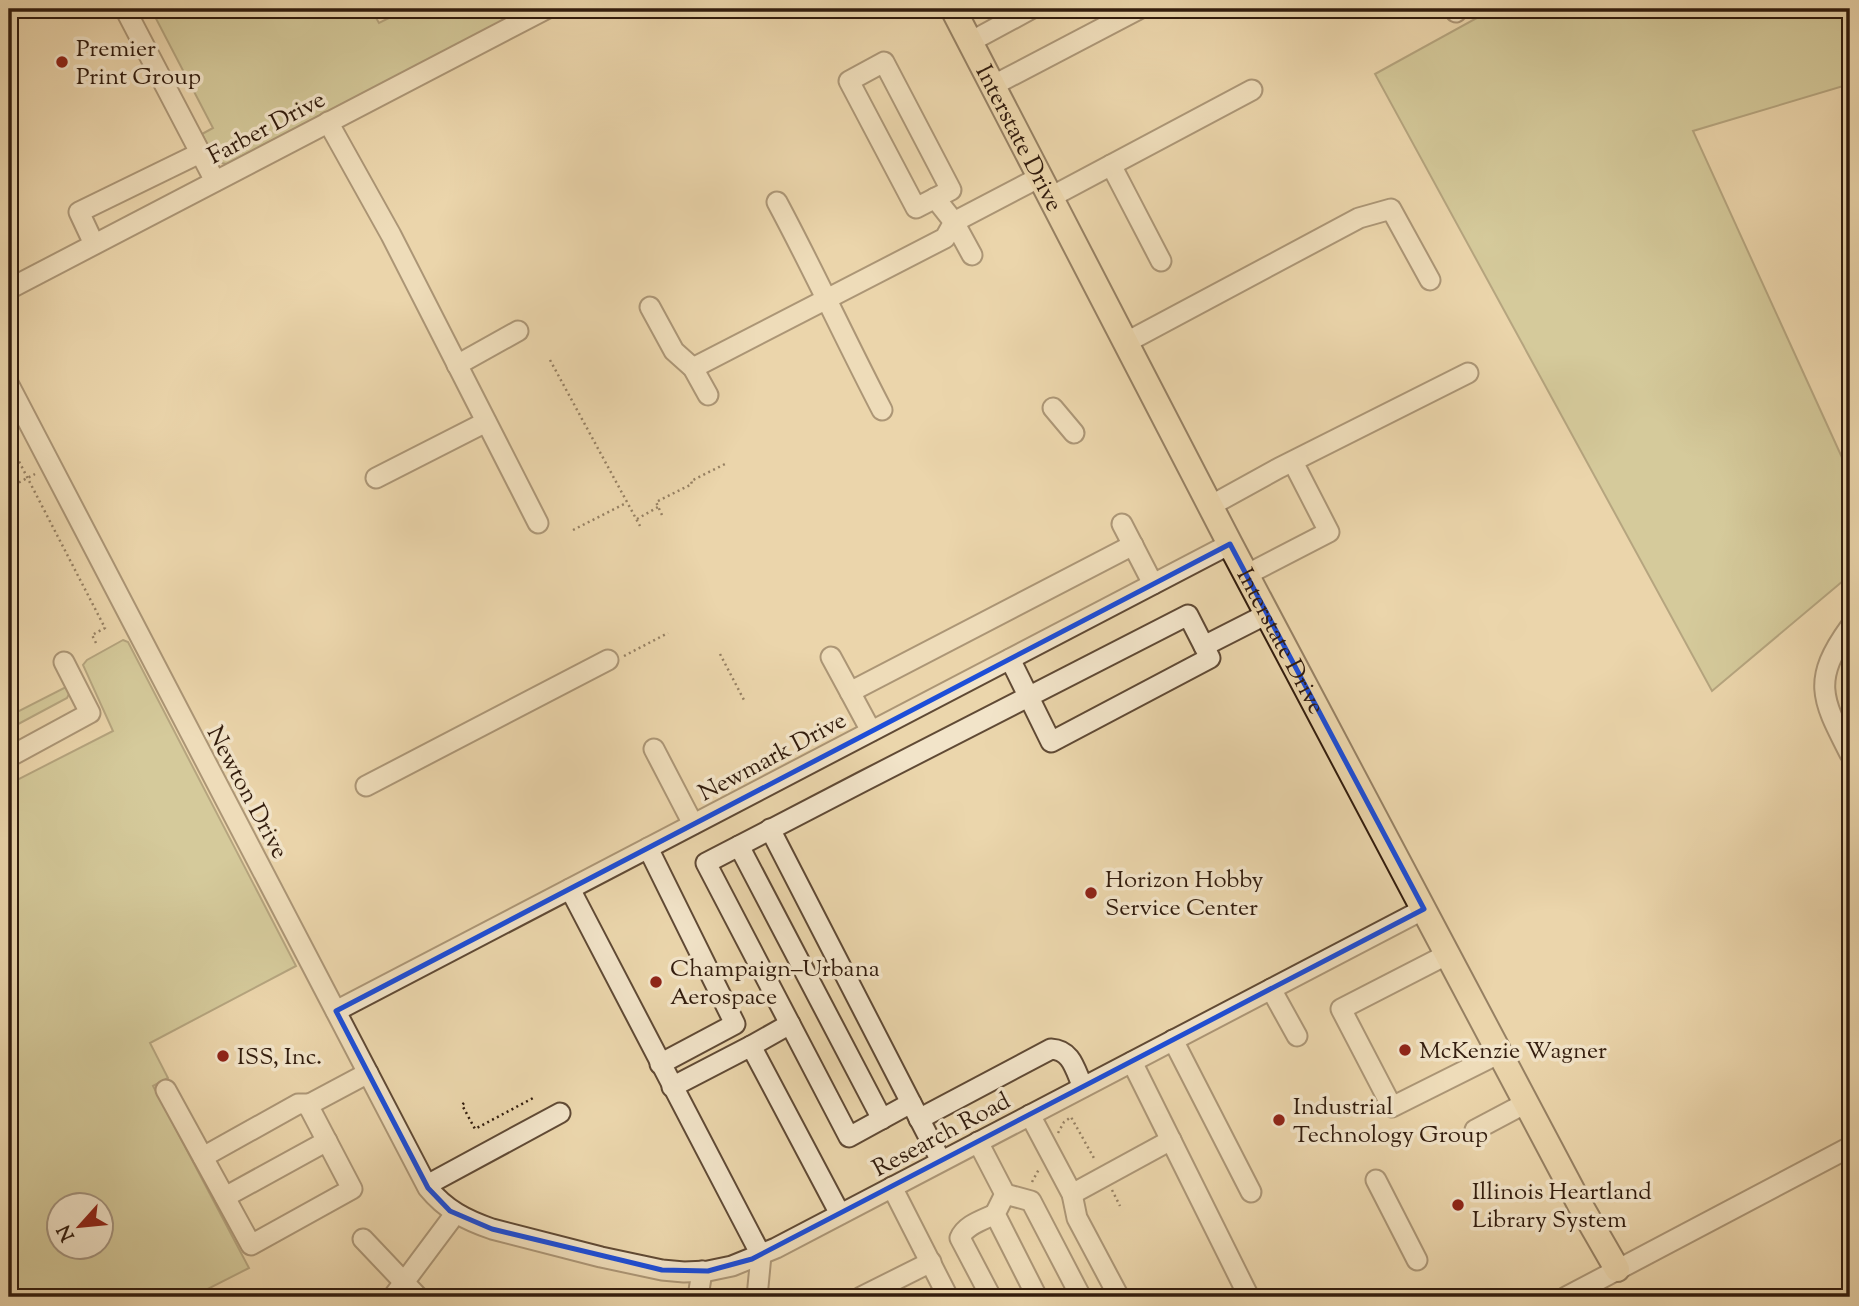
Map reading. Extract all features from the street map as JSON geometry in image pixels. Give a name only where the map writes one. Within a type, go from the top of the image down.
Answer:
[{"type":"main road","name":"Interstate Drive","points":[[953,9],[1246,575],[1579,1203],[1617,1269]]},
{"type":"street","points":[[125,9],[215,181]]},
{"type":"street","name":"Farber Drive","points":[[9,289],[328,122],[522,14],[546,9]]},
{"type":"street","points":[[970,41],[1031,9]]},
{"type":"street","points":[[992,86],[1139,9]]},
{"type":"street","points":[[884,62],[951,190],[935,198],[916,208],[849,81],[884,62]]},
{"type":"street","points":[[693,368],[945,238],[954,222],[1111,165],[1252,90]]},
{"type":"street","points":[[328,122],[391,235],[538,523]]},
{"type":"street","points":[[94,244],[79,212],[200,153]]},
{"type":"street","points":[[1111,165],[1161,261]]},
{"type":"street","points":[[935,198],[954,222],[972,255]]},
{"type":"street","points":[[777,202],[816,275],[881,410]]},
{"type":"street","points":[[1125,342],[1359,218],[1391,209],[1430,280]]},
{"type":"street","points":[[650,307],[674,351],[693,368],[708,396]]},
{"type":"street","points":[[457,365],[518,331]]},
{"type":"street","points":[[1210,506],[1468,373]]},
{"type":"street","name":"Newton Drive","points":[[9,385],[427,1185],[438,1200],[455,1214]]},
{"type":"street","points":[[1053,408],[1074,433]]},
{"type":"street","points":[[376,478],[486,422]]},
{"type":"street","points":[[1246,575],[1329,532],[1293,462]]},
{"type":"street","points":[[1122,524],[1153,584]]},
{"type":"street","name":"Newmark Drive","points":[[336,1011],[1230,544]]},
{"type":"street","points":[[850,692],[1133,545]]},
{"type":"street","points":[[1204,646],[1267,614]]},
{"type":"street","points":[[1010,659],[1028,697],[1051,741],[1210,658],[1188,615],[1028,697],[771,829],[706,863],[849,1137],[882,1119],[915,1111],[1051,1049],[1062,1050],[1067,1054],[1083,1087]]},
{"type":"street","points":[[1850,627],[1833,650],[1825,673],[1824,693],[1832,718],[1850,754]]},
{"type":"street","points":[[831,657],[871,732]]},
{"type":"street","points":[[366,786],[613,659]]},
{"type":"street","points":[[9,757],[90,713],[64,662]]},
{"type":"street","points":[[654,749],[693,824]]},
{"type":"street","points":[[771,829],[941,1161]]},
{"type":"street","points":[[739,846],[882,1119]]},
{"type":"street","points":[[648,848],[736,1024],[660,1064]]},
{"type":"street","points":[[570,889],[761,1255],[757,1297]]},
{"type":"street","name":"Research Road","points":[[455,1214],[492,1229],[662,1270],[702,1271],[732,1266],[761,1255],[1424,909]]},
{"type":"street","points":[[1448,954],[1341,1009],[1392,1107],[1500,1053]]},
{"type":"street","points":[[1271,989],[1297,1036]]},
{"type":"street","points":[[672,1087],[790,1024]]},
{"type":"street","points":[[1173,1040],[1251,1192]]},
{"type":"street","points":[[751,1046],[840,1214]]},
{"type":"street","points":[[1132,1062],[1249,1297]]},
{"type":"street","points":[[203,1157],[298,1104],[309,1104],[368,1073]]},
{"type":"street","points":[[166,1090],[251,1245],[352,1189],[309,1104]]},
{"type":"street","points":[[1475,1130],[1526,1103]]},
{"type":"street","points":[[427,1185],[560,1113]]},
{"type":"street","points":[[1030,1115],[1072,1194],[1077,1218],[1119,1297]]},
{"type":"street","points":[[1072,1194],[1171,1140]]},
{"type":"street","points":[[225,1197],[327,1141]]},
{"type":"street","points":[[978,1142],[1005,1194],[1031,1201],[1081,1297]]},
{"type":"street","points":[[1566,1297],[1850,1146]]},
{"type":"street","points":[[1376,1180],[1417,1260]]},
{"type":"street","points":[[892,1187],[948,1297]]},
{"type":"street","points":[[991,1297],[960,1238],[962,1232],[995,1214],[1005,1194]]},
{"type":"street","points":[[363,1239],[404,1294],[455,1214]]},
{"type":"street","points":[[995,1214],[1038,1297]]},
{"type":"street","points":[[861,1297],[930,1262]]},
{"type":"street","points":[[698,1297],[702,1271]]},
{"type":"path","points":[[550,360],[640,527]]},
{"type":"path","points":[[9,442],[105,628],[92,635],[97,645]]},
{"type":"path","points":[[662,515],[656,502],[727,463]]},
{"type":"path","points":[[14,485],[51,466]]},
{"type":"path","points":[[573,530],[626,503]]},
{"type":"path","points":[[636,519],[658,507]]},
{"type":"path","points":[[613,659],[668,633]]},
{"type":"path","points":[[720,654],[745,702]]},
{"type":"path","points":[[464,1102],[462,1105],[475,1129],[535,1097]]},
{"type":"highlighted area","points":[[1230,544],[1424,909],[752,1259],[708,1271],[662,1270],[492,1229],[450,1211],[428,1188],[336,1011]]},
{"type":"green space","points":[[151,9],[371,9],[379,23],[407,9],[505,10],[502,21],[227,164],[216,162],[202,134],[213,128]]},
{"type":"green space","points":[[1493,9],[1850,9],[1850,84],[1693,131],[1850,475],[1850,575],[1712,691],[1375,74]]},
{"type":"green space","points":[[123,640],[128,642],[296,966],[150,1043],[168,1078],[153,1086],[249,1268],[192,1297],[9,1297],[9,784],[113,731],[83,665],[87,660]]},
{"type":"green space","points":[[66,687],[70,692],[67,698],[9,729],[9,716]]},
{"type":"place","name":"Premier Print Group","points":[[62,62]]},
{"type":"place","name":"Horizon Hobby Service Center","points":[[1091,893]]},
{"type":"place","name":"Champaign–Urbana Aerospace","points":[[656,982]]},
{"type":"place","name":"McKenzie Wagner","points":[[1405,1050]]},
{"type":"place","name":"ISS, Inc.","points":[[223,1056]]},
{"type":"place","name":"Industrial Technology Group","points":[[1279,1120]]},
{"type":"place","name":"Illinois Heartland Library System","points":[[1458,1205]]}]
